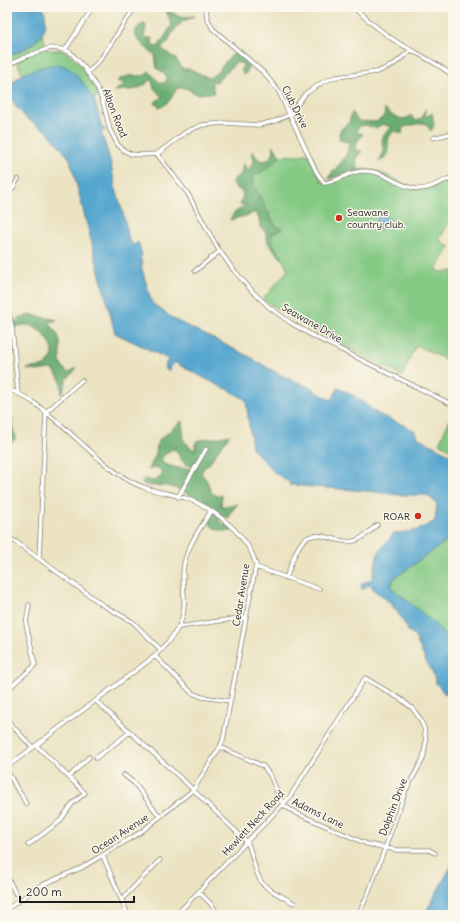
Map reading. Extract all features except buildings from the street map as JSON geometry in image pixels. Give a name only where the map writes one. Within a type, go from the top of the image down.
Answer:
[{"type":"street","points":[[7,65],[46,49],[58,48],[65,50],[93,7]]},
{"type":"street","points":[[87,73],[100,60],[135,7]]},
{"type":"street","name":"Club Drive","points":[[206,7],[207,18],[213,29],[270,79],[280,92],[318,177],[324,183],[330,183],[363,170],[376,172],[411,188],[419,190],[448,179]]},
{"type":"street","points":[[353,7],[381,32],[440,66],[453,76]]},
{"type":"street","name":"Albon Road","points":[[65,50],[74,56],[87,73],[100,95],[110,130],[118,145],[125,151],[135,154],[158,154]]},
{"type":"street","points":[[158,154],[186,132],[202,125],[225,123],[259,126],[291,114],[305,94],[323,82],[336,77],[377,72],[393,65],[411,50]]},
{"type":"street","points":[[433,138],[453,133]]},
{"type":"street","name":"Seawane Drive","points":[[158,154],[188,194],[220,251],[232,268],[253,292],[269,307],[291,323],[315,336],[453,405]]},
{"type":"street","points":[[453,177],[448,179],[453,184]]},
{"type":"street","points":[[7,192],[13,188],[18,179]]},
{"type":"street","points":[[195,271],[220,251]]},
{"type":"street","points":[[7,304],[12,327],[18,394]]},
{"type":"street","points":[[39,558],[46,412],[82,380]]},
{"type":"street","name":"Cedar Avenue","points":[[7,389],[30,399],[103,462],[128,480],[150,490],[190,500],[210,511],[228,524],[244,540],[253,554],[256,567],[223,740],[220,747]]},
{"type":"street","points":[[178,497],[206,450]]},
{"type":"street","points":[[26,804],[21,794],[16,789],[7,769],[155,656],[162,650],[180,627],[184,608],[182,578],[184,563],[192,542],[210,511]]},
{"type":"street","points":[[286,578],[298,548],[303,541],[312,536],[338,541],[350,541],[363,537],[377,526]]},
{"type":"street","points":[[7,537],[39,558],[105,607],[133,622],[162,650]]},
{"type":"street","points":[[256,567],[319,589]]},
{"type":"street","points":[[8,687],[35,664],[26,624],[30,604]]},
{"type":"street","points":[[180,627],[246,617]]},
{"type":"street","points":[[155,656],[192,693],[202,697],[230,701]]},
{"type":"street","name":"Hewlett Neck Road","points":[[176,915],[289,798],[365,678],[370,681]]},
{"type":"street","name":"Dolphin Drive","points":[[358,915],[369,892],[406,790],[424,759],[426,748],[426,735],[420,719],[413,709],[402,700],[370,681]]},
{"type":"street","points":[[96,700],[193,790],[246,842],[251,850],[258,876],[262,883],[294,903]]},
{"type":"street","points":[[7,720],[33,748]]},
{"type":"street","points":[[96,758],[130,732]]},
{"type":"street","points":[[28,845],[60,821],[72,804],[85,793],[37,746]]},
{"type":"street","name":"Adams Lane","points":[[220,747],[263,766],[270,775],[283,804],[296,814],[366,844],[409,851],[429,850],[435,853]]},
{"type":"street","name":"Ocean Avenue","points":[[7,909],[40,886],[81,868],[141,832],[193,790],[220,747]]},
{"type":"street","points":[[69,777],[89,757]]},
{"type":"street","points":[[124,775],[134,784],[160,817]]},
{"type":"street","points":[[103,856],[128,915]]},
{"type":"street","points":[[122,899],[160,860]]},
{"type":"street","points":[[7,877],[19,900]]},
{"type":"street","points":[[198,892],[210,903],[219,915]]},
{"type":"green space","points":[[166,11],[180,17],[195,16],[183,21],[172,33],[168,42],[163,45],[162,49],[176,59],[183,69],[190,69],[209,78],[217,72],[231,56],[241,51],[248,66],[247,72],[244,75],[242,71],[243,64],[236,62],[218,81],[215,82],[211,80],[214,93],[196,94],[186,88],[177,88],[168,102],[159,108],[158,104],[155,105],[155,102],[162,97],[154,88],[151,79],[138,88],[115,91],[124,85],[123,83],[117,81],[120,79],[130,76],[144,76],[149,71],[159,82],[163,83],[167,81],[164,74],[157,69],[155,55],[137,39],[135,32],[138,27],[145,23],[146,28],[144,36],[147,38],[152,38],[152,43],[154,46],[158,47],[172,25]]},
{"type":"green space","points":[[42,34],[48,50],[61,50],[73,57],[79,63],[99,96],[92,99],[82,81],[41,67],[22,75],[17,61],[7,65],[7,57],[36,42]]},
{"type":"green space","points":[[385,109],[398,118],[405,118],[411,115],[415,121],[422,118],[425,109],[426,117],[432,113],[434,125],[431,131],[426,124],[423,123],[403,127],[402,134],[396,131],[390,135],[388,141],[388,155],[379,162],[383,154],[382,140],[384,134],[392,127],[382,124],[376,128],[366,125],[359,126],[356,132],[363,134],[357,142],[355,150],[362,151],[357,160],[359,169],[328,179],[347,153],[350,141],[346,142],[340,140],[339,134],[341,129],[349,123],[352,112],[358,121],[376,122],[384,117]]},
{"type":"green space","points":[[273,145],[280,156],[279,158],[259,174],[252,175],[253,183],[273,222],[276,226],[282,229],[272,234],[271,238],[283,260],[268,243],[266,233],[260,227],[259,219],[255,212],[230,220],[233,214],[248,203],[240,205],[243,195],[242,191],[237,189],[232,182],[236,177],[241,175],[243,163],[246,168],[250,169],[253,161],[252,151],[259,160],[264,161],[270,158],[273,154]]},
{"type":"green space","points":[[308,154],[322,182],[327,183],[362,169],[379,172],[413,188],[421,189],[447,180],[453,184],[453,217],[439,240],[450,247],[436,269],[441,272],[453,271],[453,363],[416,345],[402,376],[292,319],[263,299],[288,270],[283,260],[269,241],[246,174],[280,156]]},
{"type":"green space","points":[[31,314],[57,320],[49,322],[58,335],[60,342],[60,362],[67,373],[77,368],[67,379],[62,394],[61,382],[54,370],[50,369],[37,371],[27,369],[45,366],[53,355],[52,348],[44,334],[30,326],[24,325],[11,328],[17,320]]},
{"type":"green space","points":[[10,411],[13,431],[16,437],[14,441],[7,446],[7,431]]},
{"type":"green space","points":[[453,413],[453,451],[439,443]]},
{"type":"green space","points":[[182,421],[184,441],[195,451],[195,444],[197,441],[230,435],[201,473],[207,481],[211,492],[217,496],[222,495],[221,506],[238,504],[229,514],[230,517],[224,517],[217,520],[228,526],[232,531],[221,531],[213,527],[210,524],[210,520],[216,511],[188,494],[168,486],[150,486],[143,484],[142,481],[144,479],[155,481],[162,474],[156,467],[148,470],[156,454],[157,444],[160,439]],"holes":[[[172,449],[176,450],[185,464],[196,469],[178,468],[162,462],[162,457]]]},
{"type":"green space","points":[[453,530],[453,650],[445,635],[391,588],[393,579],[448,540]]},
{"type":"water","points":[[7,7],[43,7],[46,18],[42,34],[37,40],[31,45],[7,57]]},
{"type":"water","points":[[58,64],[74,73],[82,82],[92,98],[94,98],[102,128],[106,130],[101,131],[110,160],[129,240],[134,245],[138,242],[142,256],[140,258],[143,265],[141,266],[152,303],[175,320],[254,359],[285,377],[314,389],[314,391],[332,400],[338,388],[353,395],[378,414],[414,430],[417,437],[453,456],[453,530],[448,540],[393,579],[391,587],[436,626],[450,643],[454,657],[453,698],[448,692],[445,694],[436,683],[432,671],[427,664],[414,635],[407,630],[408,629],[393,607],[386,599],[375,591],[372,586],[368,585],[362,590],[361,584],[372,579],[378,553],[394,533],[415,530],[435,521],[437,504],[427,495],[398,495],[289,485],[290,483],[274,472],[252,448],[246,400],[226,388],[225,389],[174,362],[169,371],[164,368],[168,359],[115,333],[70,159],[48,132],[26,118],[15,106],[10,93],[12,85],[17,78],[41,67]]},
{"type":"water","points":[[379,214],[391,220],[388,227],[384,225],[382,230],[377,228],[379,223],[376,222]]},
{"type":"water","points":[[453,863],[453,915],[424,915]]},
{"type":"place","name":"Seawane country club.","points":[[339,218]]},
{"type":"place","name":"ROAR","points":[[418,516]]}]
